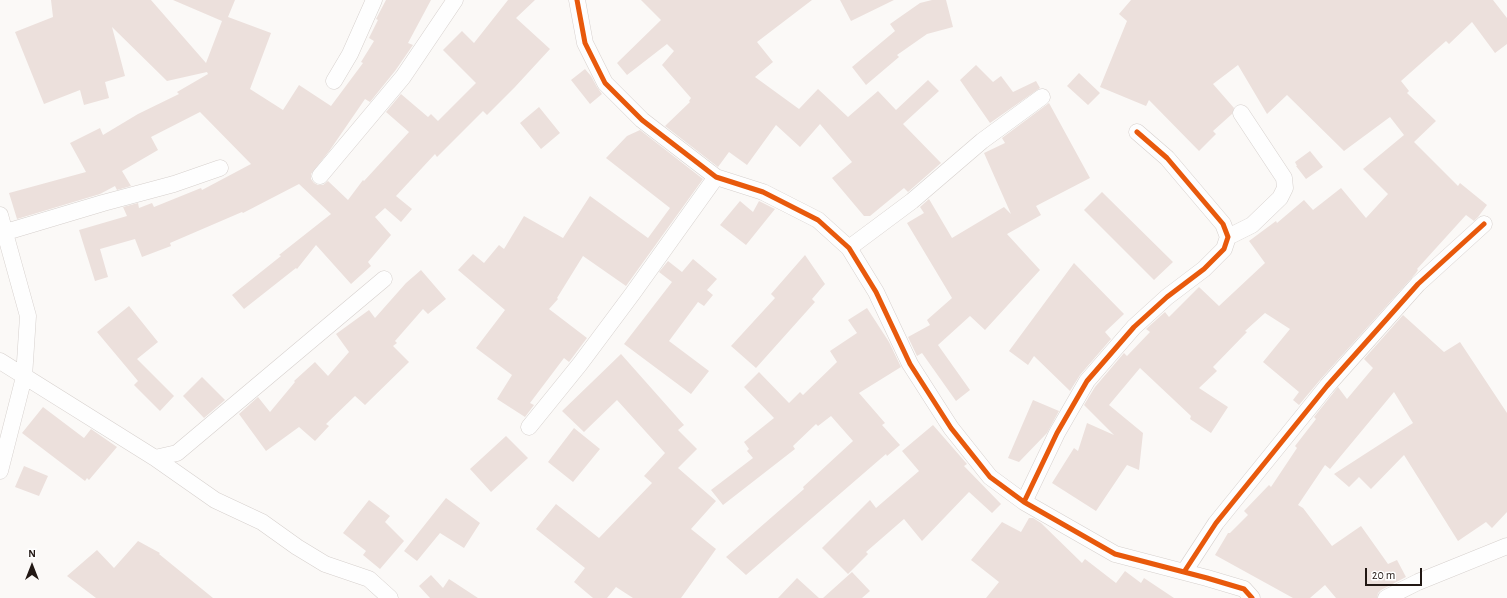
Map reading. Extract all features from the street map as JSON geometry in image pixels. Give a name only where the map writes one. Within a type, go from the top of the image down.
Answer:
[{"type":"street","points":[[334,82],[350,54],[374,0]]},
{"type":"street","points":[[320,176],[403,77],[456,0]]},
{"type":"street","points":[[577,0],[585,42],[605,83],[642,120],[716,176],[763,192],[818,220],[849,248],[876,292],[910,364],[951,428],[990,478],[1024,502],[1115,554],[1244,589],[1252,598]]},
{"type":"street","points":[[849,248],[912,201],[982,141],[1042,97]]},
{"type":"street","points":[[1228,237],[1252,225],[1280,198],[1285,188],[1284,178],[1266,153],[1241,113]]},
{"type":"street","points":[[1024,502],[1057,433],[1087,381],[1134,327],[1167,297],[1204,269],[1224,249],[1228,237],[1223,224],[1167,158],[1137,132]]},
{"type":"street","points":[[6,232],[103,203],[174,184],[220,168]]},
{"type":"street","points":[[529,427],[580,364],[629,299],[716,176]]},
{"type":"street","points":[[0,215],[6,232],[28,316],[24,377],[0,471]]},
{"type":"street","points":[[1184,572],[1216,523],[1327,386],[1418,284],[1484,224]]},
{"type":"street","points":[[155,458],[177,453],[384,279]]},
{"type":"street","points":[[0,361],[155,458],[215,500],[262,522],[297,547],[325,564],[369,579],[390,598]]},
{"type":"street","points":[[1386,598],[1418,582],[1507,546]]},
{"type":"building","points":[[51,0],[151,0],[206,63],[222,21],[173,0],[235,0],[228,17],[271,33],[250,89],[283,110],[299,85],[331,106],[363,63],[361,62],[374,41],[369,38],[378,20],[376,19],[386,0],[431,0],[408,43],[413,45],[395,71],[370,102],[365,99],[330,150],[311,174],[311,179],[314,183],[323,185],[328,181],[348,200],[363,180],[364,181],[409,132],[386,112],[401,94],[428,117],[431,114],[438,121],[476,83],[443,50],[462,31],[474,43],[508,0],[535,0],[516,18],[550,49],[487,115],[483,111],[437,157],[435,154],[396,196],[412,209],[401,222],[385,208],[375,217],[391,235],[368,262],[371,266],[351,284],[316,245],[297,269],[296,268],[244,309],[232,295],[331,214],[299,184],[243,213],[242,212],[170,243],[171,246],[142,257],[135,239],[100,249],[108,277],[95,281],[79,230],[127,216],[123,207],[138,203],[139,208],[152,203],[154,207],[201,188],[202,190],[251,164],[200,112],[151,137],[158,150],[122,171],[131,186],[117,190],[115,186],[100,194],[17,219],[9,193],[86,172],[70,143],[100,128],[103,135],[138,114],[179,94],[177,92],[208,74],[207,72],[167,81],[112,27],[125,76],[105,82],[109,98],[84,105],[80,90],[44,104],[15,32],[53,17]]},
{"type":"building","points":[[641,0],[812,0],[757,42],[773,62],[755,77],[799,109],[818,89],[848,117],[878,91],[896,110],[928,80],[939,91],[903,124],[941,163],[908,192],[904,188],[870,216],[864,216],[832,178],[852,162],[820,124],[800,147],[776,125],[747,165],[729,152],[718,167],[665,126],[690,102],[689,101],[691,98],[662,65],[674,51],[667,44],[627,75],[617,63],[661,20]]},
{"type":"building","points":[[840,0],[894,0],[851,21]]},
{"type":"building","points":[[932,0],[946,0],[953,27],[927,34],[897,55],[899,57],[866,85],[852,67],[895,31],[890,24],[920,3]]},
{"type":"building","points":[[1131,0],[1493,0],[1507,18],[1507,44],[1495,53],[1472,22],[1449,44],[1446,41],[1401,81],[1409,91],[1407,93],[1436,121],[1414,142],[1458,186],[1460,183],[1487,205],[1478,217],[1474,221],[1466,215],[1299,405],[1293,400],[1299,392],[1263,362],[1290,329],[1265,313],[1245,331],[1247,332],[1213,367],[1217,371],[1199,388],[1228,407],[1211,433],[1190,419],[1191,416],[1140,368],[1109,405],[1143,433],[1139,470],[1127,465],[1096,511],[1052,483],[1074,448],[1078,451],[1087,423],[1114,435],[1084,405],[1095,387],[1124,353],[1127,356],[1150,332],[1146,329],[1165,312],[1169,317],[1199,287],[1219,306],[1265,263],[1249,241],[1276,221],[1277,223],[1304,200],[1313,210],[1341,188],[1366,218],[1388,194],[1363,169],[1404,135],[1390,117],[1344,151],[1287,95],[1267,114],[1238,65],[1213,84],[1234,108],[1232,114],[1213,131],[1216,134],[1199,151],[1149,100],[1146,106],[1100,87],[1127,21],[1119,14]]},
{"type":"building","points":[[976,65],[993,82],[1001,76],[1013,92],[1036,81],[1040,88],[990,123],[960,80]]},
{"type":"building","points":[[585,69],[602,94],[590,104],[571,80]]},
{"type":"building","points":[[1079,73],[1100,93],[1088,105],[1067,86]]},
{"type":"building","points":[[1049,103],[1090,178],[1036,206],[1041,215],[1007,234],[1040,270],[985,330],[970,316],[938,345],[970,390],[956,401],[922,353],[917,356],[908,337],[930,325],[927,320],[952,298],[907,223],[924,213],[920,207],[929,199],[952,238],[1004,207],[1011,214],[984,153],[1005,143],[1002,138]]},
{"type":"building","points":[[539,107],[560,133],[541,149],[520,123]]},
{"type":"building","points":[[640,130],[703,179],[626,286],[583,256],[557,298],[558,299],[549,309],[587,338],[569,362],[564,358],[530,403],[534,405],[525,417],[497,399],[512,375],[476,348],[505,310],[458,270],[473,254],[484,263],[499,245],[504,249],[524,216],[563,238],[590,196],[648,238],[670,208],[606,158],[627,136]]},
{"type":"building","points":[[1310,151],[1323,167],[1306,179],[1296,166],[1295,162]]},
{"type":"building","points":[[1102,192],[1173,262],[1154,280],[1084,210]]},
{"type":"building","points":[[740,201],[753,212],[759,201],[775,209],[746,245],[720,225]]},
{"type":"building","points":[[805,255],[825,284],[812,299],[815,302],[756,368],[731,346],[775,298],[771,294]]},
{"type":"building","points":[[693,259],[717,279],[707,290],[713,295],[704,306],[698,302],[669,341],[709,371],[691,394],[624,344],[672,282],[659,272],[668,261],[682,272]]},
{"type":"building","points":[[1074,263],[1124,314],[1105,332],[1111,339],[1080,375],[1070,391],[1034,356],[1028,365],[1009,351]]},
{"type":"building","points":[[421,270],[446,299],[428,314],[423,309],[395,341],[397,343],[393,346],[409,362],[365,405],[355,396],[326,424],[329,426],[315,441],[299,427],[266,451],[239,414],[258,397],[270,412],[295,382],[294,381],[315,362],[328,376],[349,352],[336,334],[369,310],[375,318],[406,283]]},
{"type":"building","points":[[129,306],[158,342],[137,359],[174,396],[160,411],[134,385],[138,381],[97,332]]},
{"type":"building","points":[[867,308],[889,342],[901,367],[859,393],[885,423],[882,425],[900,445],[887,456],[886,454],[746,575],[726,557],[804,489],[803,487],[853,441],[831,416],[818,426],[816,424],[793,446],[795,449],[723,505],[711,490],[753,458],[747,451],[749,449],[744,442],[774,418],[744,387],[759,372],[789,403],[800,392],[803,395],[837,362],[830,351],[857,333],[848,320]]},
{"type":"building","points":[[1403,315],[1444,352],[1460,342],[1507,413],[1507,512],[1492,528],[1486,522],[1458,541],[1404,455],[1371,489],[1359,477],[1349,487],[1334,474],[1413,423],[1394,392],[1330,469],[1325,465],[1298,505],[1303,508],[1332,546],[1361,526],[1388,564],[1397,560],[1406,577],[1381,590],[1378,593],[1377,598],[1336,598],[1325,585],[1310,598],[1293,598],[1215,555],[1228,533],[1230,533],[1248,515],[1244,511],[1269,485],[1271,487],[1297,448],[1295,446],[1316,419],[1314,417],[1338,387],[1347,399],[1373,368],[1364,359]]},
{"type":"building","points":[[621,354],[684,425],[678,430],[697,449],[678,468],[716,501],[691,529],[716,549],[681,598],[633,598],[616,587],[607,598],[593,598],[574,582],[585,568],[536,529],[556,504],[599,538],[652,483],[644,476],[665,453],[617,400],[584,432],[562,411]]},
{"type":"building","points":[[202,377],[225,400],[204,418],[183,396]]},
{"type":"building","points":[[1033,400],[1059,411],[1047,433],[1019,462],[1008,458]]},
{"type":"building","points":[[43,407],[84,438],[91,429],[117,447],[89,480],[87,478],[85,481],[22,433]]},
{"type":"building","points":[[933,425],[967,464],[964,466],[1001,504],[992,513],[969,492],[922,541],[904,519],[866,552],[868,554],[848,574],[822,548],[870,500],[876,508],[919,471],[902,451]]},
{"type":"building","points":[[574,428],[600,449],[573,482],[548,462]]},
{"type":"building","points":[[506,436],[528,458],[491,492],[470,469]]},
{"type":"building","points":[[24,466],[48,476],[39,496],[15,487]]},
{"type":"building","points":[[446,498],[480,523],[464,548],[440,533],[417,561],[404,551]]},
{"type":"building","points":[[369,500],[390,516],[385,522],[404,541],[380,569],[363,555],[366,551],[343,533]]},
{"type":"building","points":[[1029,518],[1033,518],[1041,523],[1082,563],[1085,559],[1116,583],[1125,571],[1141,583],[1144,578],[1174,598],[986,598],[999,582],[971,560],[1002,522],[1021,532]]},
{"type":"building","points":[[138,541],[160,553],[159,554],[213,598],[96,598],[67,576],[97,550],[114,568]]},
{"type":"building","points":[[852,572],[870,591],[862,598],[823,598]]},
{"type":"building","points":[[431,575],[443,588],[449,579],[478,598],[430,598],[419,586]]},
{"type":"building","points":[[797,578],[819,598],[778,598]]},
{"type":"cycle path","points":[[577,0],[585,43],[605,83],[642,120],[716,177],[763,192],[818,220],[849,248],[876,292],[910,364],[951,428],[990,477],[1024,502],[1115,554],[1244,589],[1252,598]]},
{"type":"cycle path","points":[[1024,502],[1057,433],[1087,381],[1134,327],[1167,297],[1204,269],[1224,249],[1228,237],[1223,224],[1167,158],[1137,132]]},
{"type":"cycle path","points":[[1184,572],[1216,523],[1327,386],[1418,284],[1484,224]]}]
